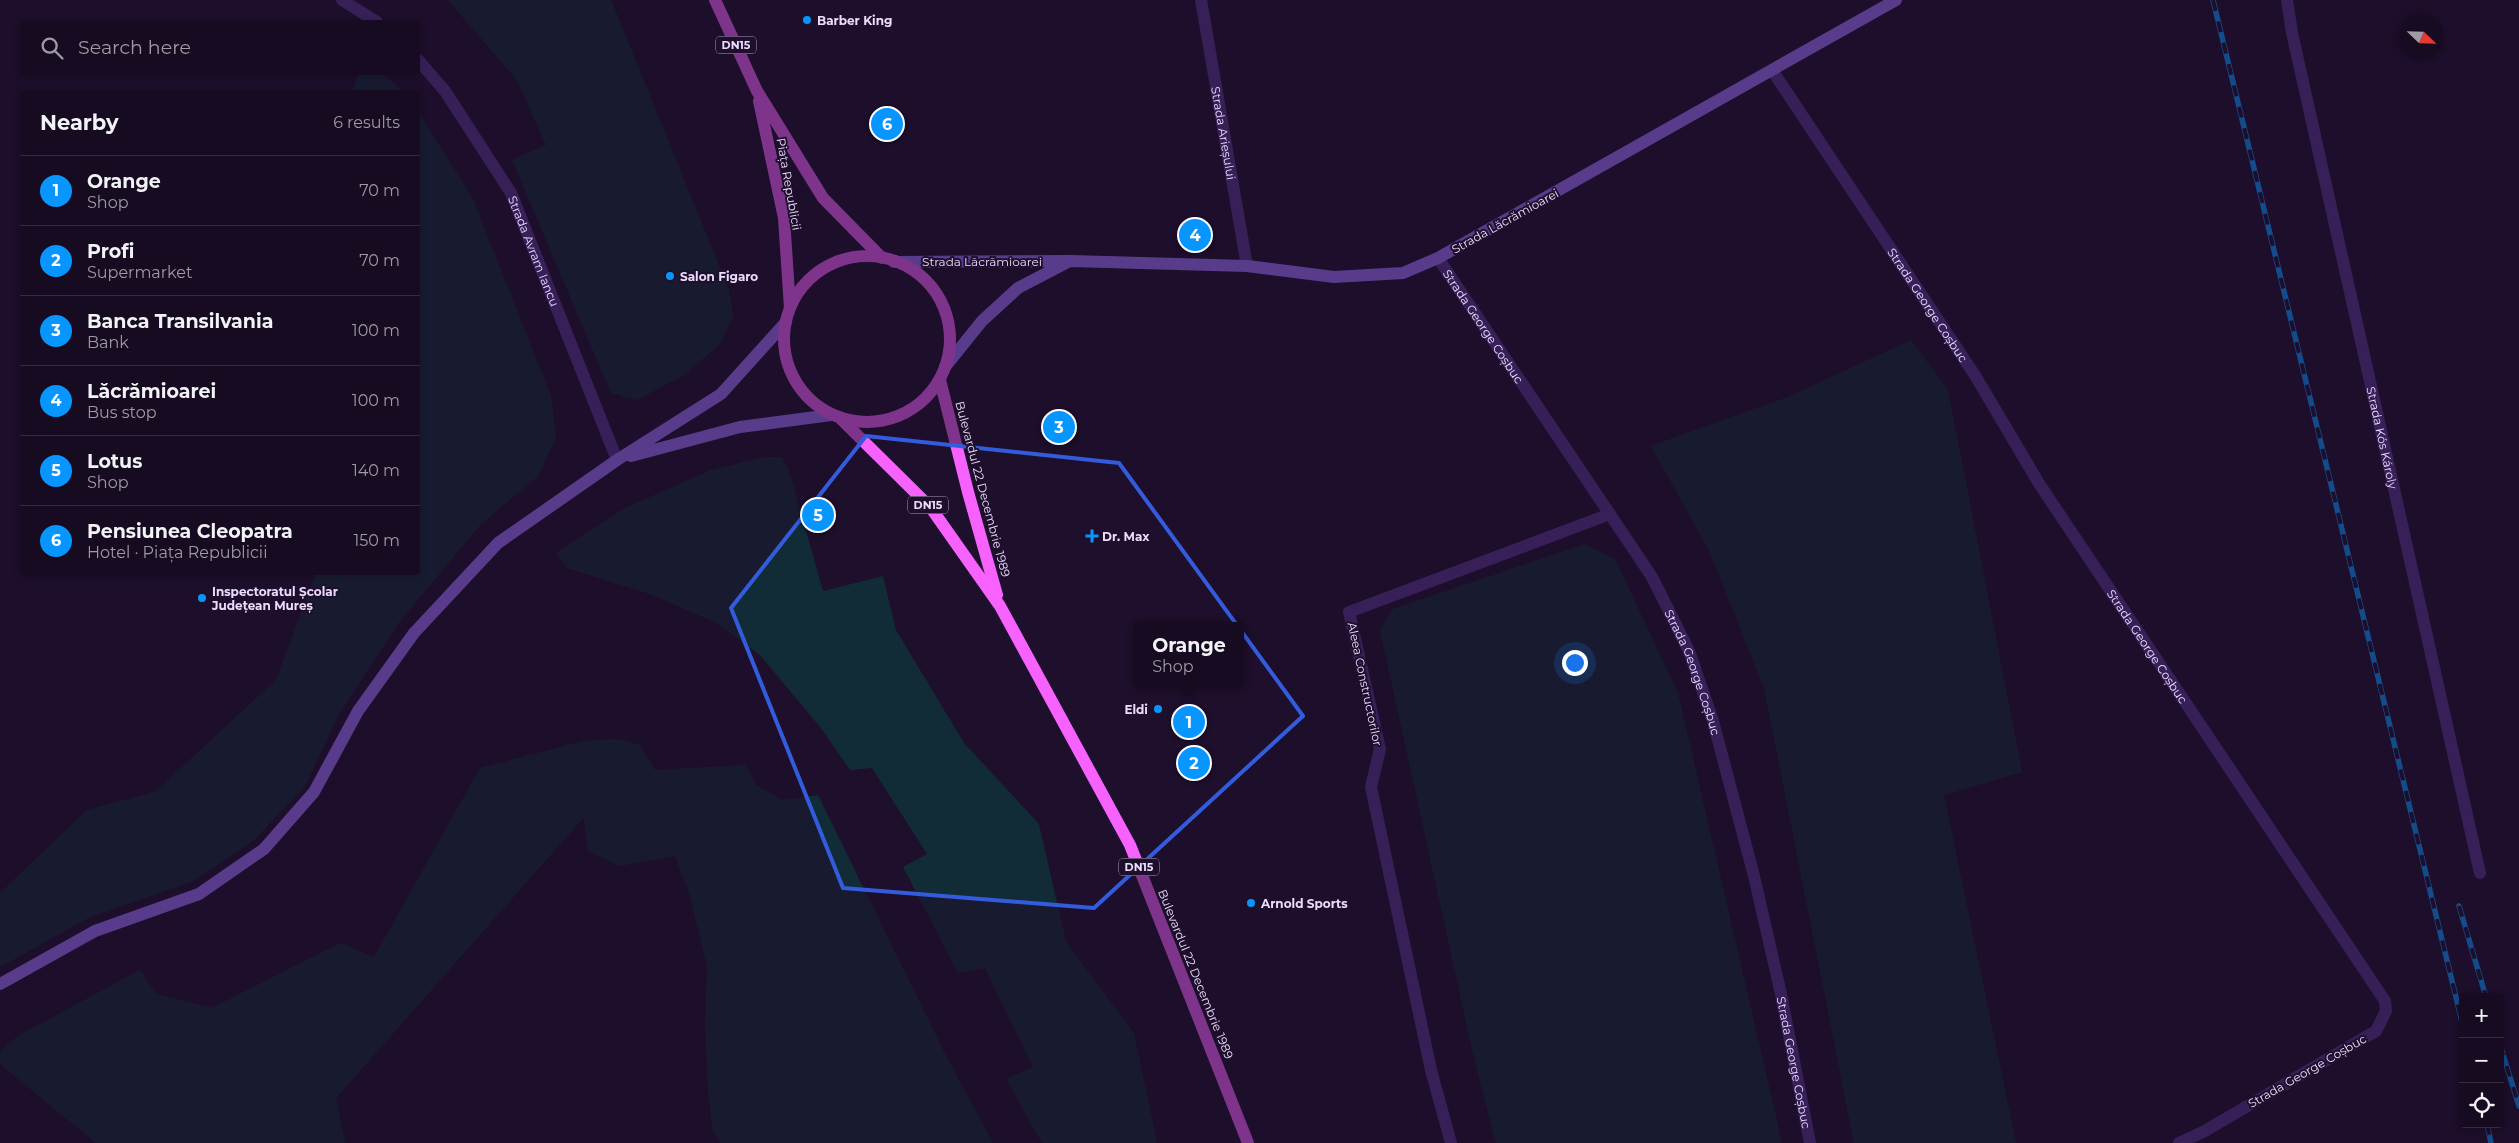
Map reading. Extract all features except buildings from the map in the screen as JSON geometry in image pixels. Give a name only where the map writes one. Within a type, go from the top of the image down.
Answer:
[{"type":"main road","name":"Piața Republicii","points":[[715,0],[757,91],[823,198],[888,260]]},
{"type":"main road","name":"Piața Republicii","points":[[757,91],[784,218],[788,318]]},
{"type":"main road","name":"Bulevardul 22 Decembrie 1989","points":[[866,256],[888,260],[914,271],[930,285],[942,303],[949,324],[950,346],[945,367],[940,380],[926,398],[907,412],[886,420],[863,423],[836,417],[815,406],[802,393],[791,377],[783,341],[788,318],[796,297],[818,271],[848,257],[866,256]]},
{"type":"main road","name":"Bulevardul 22 Decembrie 1989","points":[[940,380],[968,492],[1000,606]]},
{"type":"main road","name":"Bulevardul 22 Decembrie 1989","points":[[836,417],[931,508],[1000,606],[1130,845],[1248,1143]]},
{"type":"street","points":[[342,0],[374,20]]},
{"type":"street","name":"Strada Arieșului","points":[[1201,0],[1247,266]]},
{"type":"street","name":"Strada Lăcrămioarei","points":[[888,260],[1070,261],[1247,266],[1334,277],[1403,273],[1438,258],[1896,0]]},
{"type":"street","name":"Strada Kós Károly","points":[[2287,0],[2299,62],[2480,873]]},
{"type":"street","name":"Strada Avram Iancu","points":[[420,62],[445,91],[511,193],[617,460]]},
{"type":"street","name":"Strada George Coșbuc","points":[[1772,70],[1976,377],[2040,486],[2385,1001],[2386,1011],[2376,1031],[2204,1132],[2179,1143]]},
{"type":"street","name":"Strada George Coșbuc","points":[[1438,258],[1656,585],[1689,651],[1712,721],[1754,876],[1782,994],[1810,1143]]},
{"type":"street","name":"Strada Lăcrămioarei","points":[[945,367],[982,321],[1018,288],[1070,261]]},
{"type":"street","points":[[0,984],[95,931],[200,894],[264,849],[314,792],[358,711],[414,633],[498,543],[617,460],[721,394],[788,318]]},
{"type":"street","points":[[617,460],[740,426],[836,417]]},
{"type":"street","name":"Aleea Constructorilor","points":[[1451,1143],[1430,1070],[1371,787],[1380,749],[1349,612],[1610,514]]},
{"type":"highlighted area","points":[[866,436],[1119,463],[1303,716],[1094,908],[843,888],[731,608]]},
{"type":"shaded area","points":[[448,0],[611,0],[729,290],[733,316],[720,344],[684,375],[637,400],[611,393],[512,160],[546,145],[517,80]]},
{"type":"shaded area","points":[[358,75],[384,75],[402,90],[353,90]]},
{"type":"shaded area","points":[[420,115],[472,197],[551,396],[556,437],[538,476],[481,524],[400,621],[339,714],[305,786],[254,840],[193,881],[90,917],[0,967],[0,893],[87,810],[155,792],[276,680],[315,575],[420,575]]},
{"type":"shaded area","points":[[1911,340],[1948,390],[2022,772],[1944,795],[2016,1143],[1854,1143],[1764,688],[1709,550],[1651,446],[1788,397]]},
{"type":"shaded area","points":[[763,457],[782,457],[789,471],[823,591],[883,576],[896,630],[964,743],[1039,824],[1066,942],[1134,1033],[1157,1143],[1042,1143],[1006,1079],[1033,1067],[985,968],[958,973],[903,867],[927,854],[872,768],[850,770],[821,728],[760,655],[715,622],[650,594],[567,568],[556,553],[623,509],[709,471]]},
{"type":"shaded area","points":[[1585,544],[1615,559],[1678,693],[1782,1143],[1496,1143],[1474,1058],[1380,630],[1393,609]]},
{"type":"shaded area","points":[[619,739],[640,745],[655,770],[746,765],[756,785],[782,800],[818,795],[946,1056],[993,1143],[721,1143],[713,1131],[708,1090],[705,1028],[707,966],[689,893],[675,856],[620,866],[588,851],[584,817],[336,1098],[345,1143],[96,1143],[0,1064],[0,1052],[18,1036],[140,970],[156,994],[212,1008],[340,943],[374,957],[480,768],[583,741]]},
{"type":"railway","points":[[2213,0],[2459,1010]]},
{"type":"railway","points":[[2459,906],[2485,993]]},
{"type":"railway","points":[[2504,1058],[2519,1106]]},
{"type":"railway","points":[[2488,1128],[2491,1143]]},
{"type":"place","name":"Barber King","points":[[807,20]]},
{"type":"place","name":"Pensiunea Cleopatra","points":[[887,124]]},
{"type":"place","name":"Lăcrămioarei","points":[[1195,235]]},
{"type":"place","name":"Salon Figaro","points":[[670,276]]},
{"type":"place","name":"Banca Transilvania","points":[[1059,427]]},
{"type":"place","name":"Lotus","points":[[818,515]]},
{"type":"place","name":"Dr. Max","points":[[1092,536]]},
{"type":"place","name":"Inspectoratul Școlar Județean Mureș","points":[[202,598]]},
{"type":"place","name":"Eldi","points":[[1158,709]]},
{"type":"place","name":"Orange","points":[[1189,722]]},
{"type":"place","name":"Profi","points":[[1194,763]]},
{"type":"place","name":"Arnold Sports","points":[[1251,903]]}]
